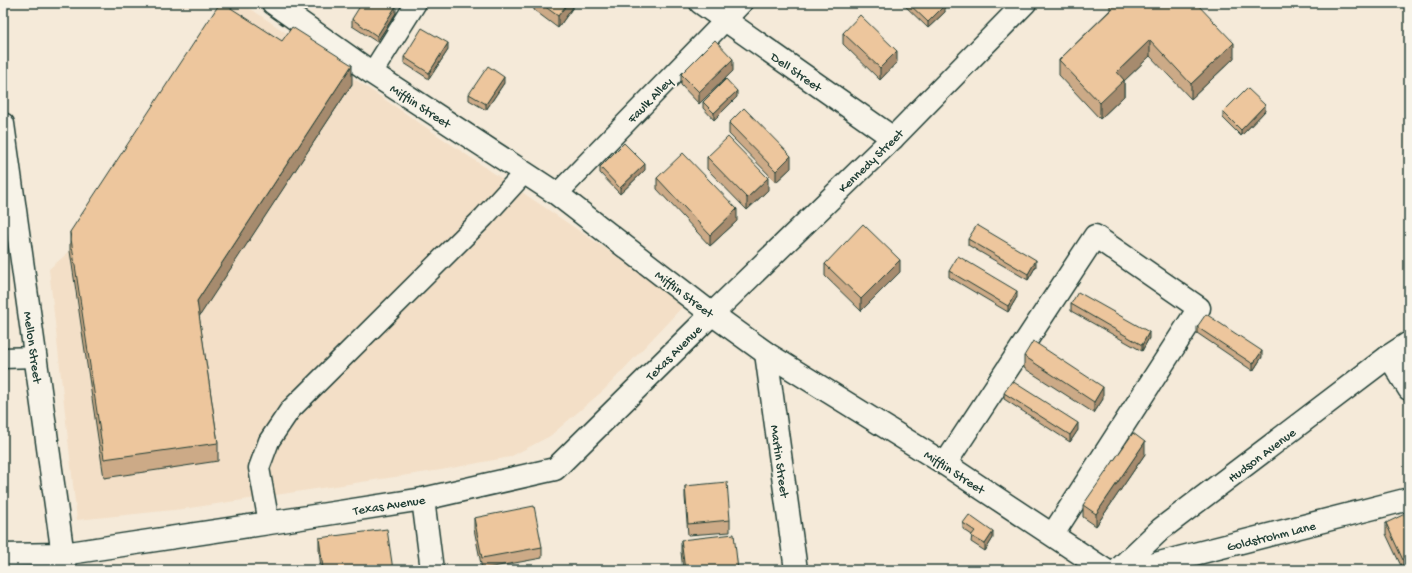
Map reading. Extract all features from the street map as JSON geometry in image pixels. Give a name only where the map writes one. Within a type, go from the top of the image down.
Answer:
[{"type":"street","name":"Mifflin Street","points":[[273,3],[372,73],[556,194],[712,314],[766,353],[945,464],[1053,534],[1105,570]]},
{"type":"street","name":"Dell Street","points":[[701,3],[893,138]]},
{"type":"street","name":"Kennedy Street","points":[[712,314],[893,138],[1025,3]]},
{"type":"street","name":"Mellon Street","points":[[3,124],[5,153],[36,358],[64,562]]},
{"type":"street","points":[[945,464],[1095,236],[1199,308],[1053,534]]},
{"type":"street","name":"Texas Avenue","points":[[3,555],[64,562],[269,523],[423,499],[555,469],[712,314]]},
{"type":"street","name":"Hudson Avenue","points":[[1118,570],[1160,529],[1389,356],[1409,343]]},
{"type":"street","name":"Martin Street","points":[[766,353],[796,570]]},
{"type":"street","points":[[1389,356],[1409,389]]},
{"type":"street","points":[[423,499],[432,570]]},
{"type":"street","name":"Goldstrohm Lane","points":[[1132,570],[1409,499]]},
{"type":"lane","points":[[372,73],[416,3]]},
{"type":"lane","name":"Faulk Alley","points":[[556,194],[742,3]]},
{"type":"lane","points":[[269,523],[259,468],[269,441],[290,410],[484,217],[524,173]]},
{"type":"lane","points":[[3,358],[36,358]]},
{"type":"shaded area","points":[[233,3],[242,3],[686,303],[605,389],[550,436],[510,457],[441,470],[183,509],[77,520],[49,269],[70,251]]},
{"type":"building","points":[[220,3],[223,3],[282,41],[292,27],[352,65],[197,301],[218,443],[104,459],[70,232]]},
{"type":"building","points":[[362,3],[391,3],[396,6],[377,36],[352,19]]},
{"type":"building","points":[[540,3],[568,3],[558,16]]},
{"type":"building","points":[[908,3],[942,3],[945,5],[928,22]]},
{"type":"building","points":[[1118,3],[1196,3],[1234,43],[1191,84],[1150,40],[1117,72],[1124,80],[1100,103],[1059,60]]},
{"type":"building","points":[[860,15],[897,51],[880,68],[843,33]]},
{"type":"building","points":[[422,28],[448,43],[429,73],[404,57]]},
{"type":"building","points":[[715,40],[733,59],[699,92],[681,74]]},
{"type":"building","points":[[488,66],[504,77],[486,104],[469,94]]},
{"type":"building","points":[[726,79],[737,91],[714,113],[703,102]]},
{"type":"building","points":[[1247,88],[1265,105],[1241,130],[1223,112]]},
{"type":"building","points":[[744,108],[791,156],[776,171],[729,123]]},
{"type":"building","points":[[728,137],[768,178],[747,198],[707,157]]},
{"type":"building","points":[[624,143],[645,164],[620,188],[600,167]]},
{"type":"building","points":[[683,153],[737,209],[710,235],[657,178]]},
{"type":"building","points":[[863,224],[900,260],[861,299],[825,264]]},
{"type":"building","points":[[977,225],[1036,260],[1028,274],[968,239]]},
{"type":"building","points":[[958,256],[1017,291],[1008,306],[949,271]]},
{"type":"building","points":[[1078,292],[1149,332],[1142,345],[1071,304]]},
{"type":"building","points":[[1206,314],[1262,351],[1253,364],[1197,327]]},
{"type":"building","points":[[1033,341],[1103,387],[1094,402],[1024,356]]},
{"type":"building","points":[[1012,381],[1078,423],[1070,435],[1004,393]]},
{"type":"building","points":[[1133,433],[1145,442],[1096,514],[1083,505]]},
{"type":"building","points":[[727,482],[730,520],[688,524],[685,486]]},
{"type":"building","points":[[534,506],[542,547],[482,558],[474,518]]},
{"type":"building","points":[[1409,512],[1409,557],[1403,560],[1386,523]]},
{"type":"building","points":[[969,515],[993,532],[985,544],[971,536],[975,531],[963,523]]},
{"type":"building","points":[[387,529],[393,570],[312,570],[323,568],[319,538]]},
{"type":"building","points":[[734,534],[738,570],[685,570],[681,540]]},
{"type":"building","points":[[537,566],[538,570],[509,570]]}]
